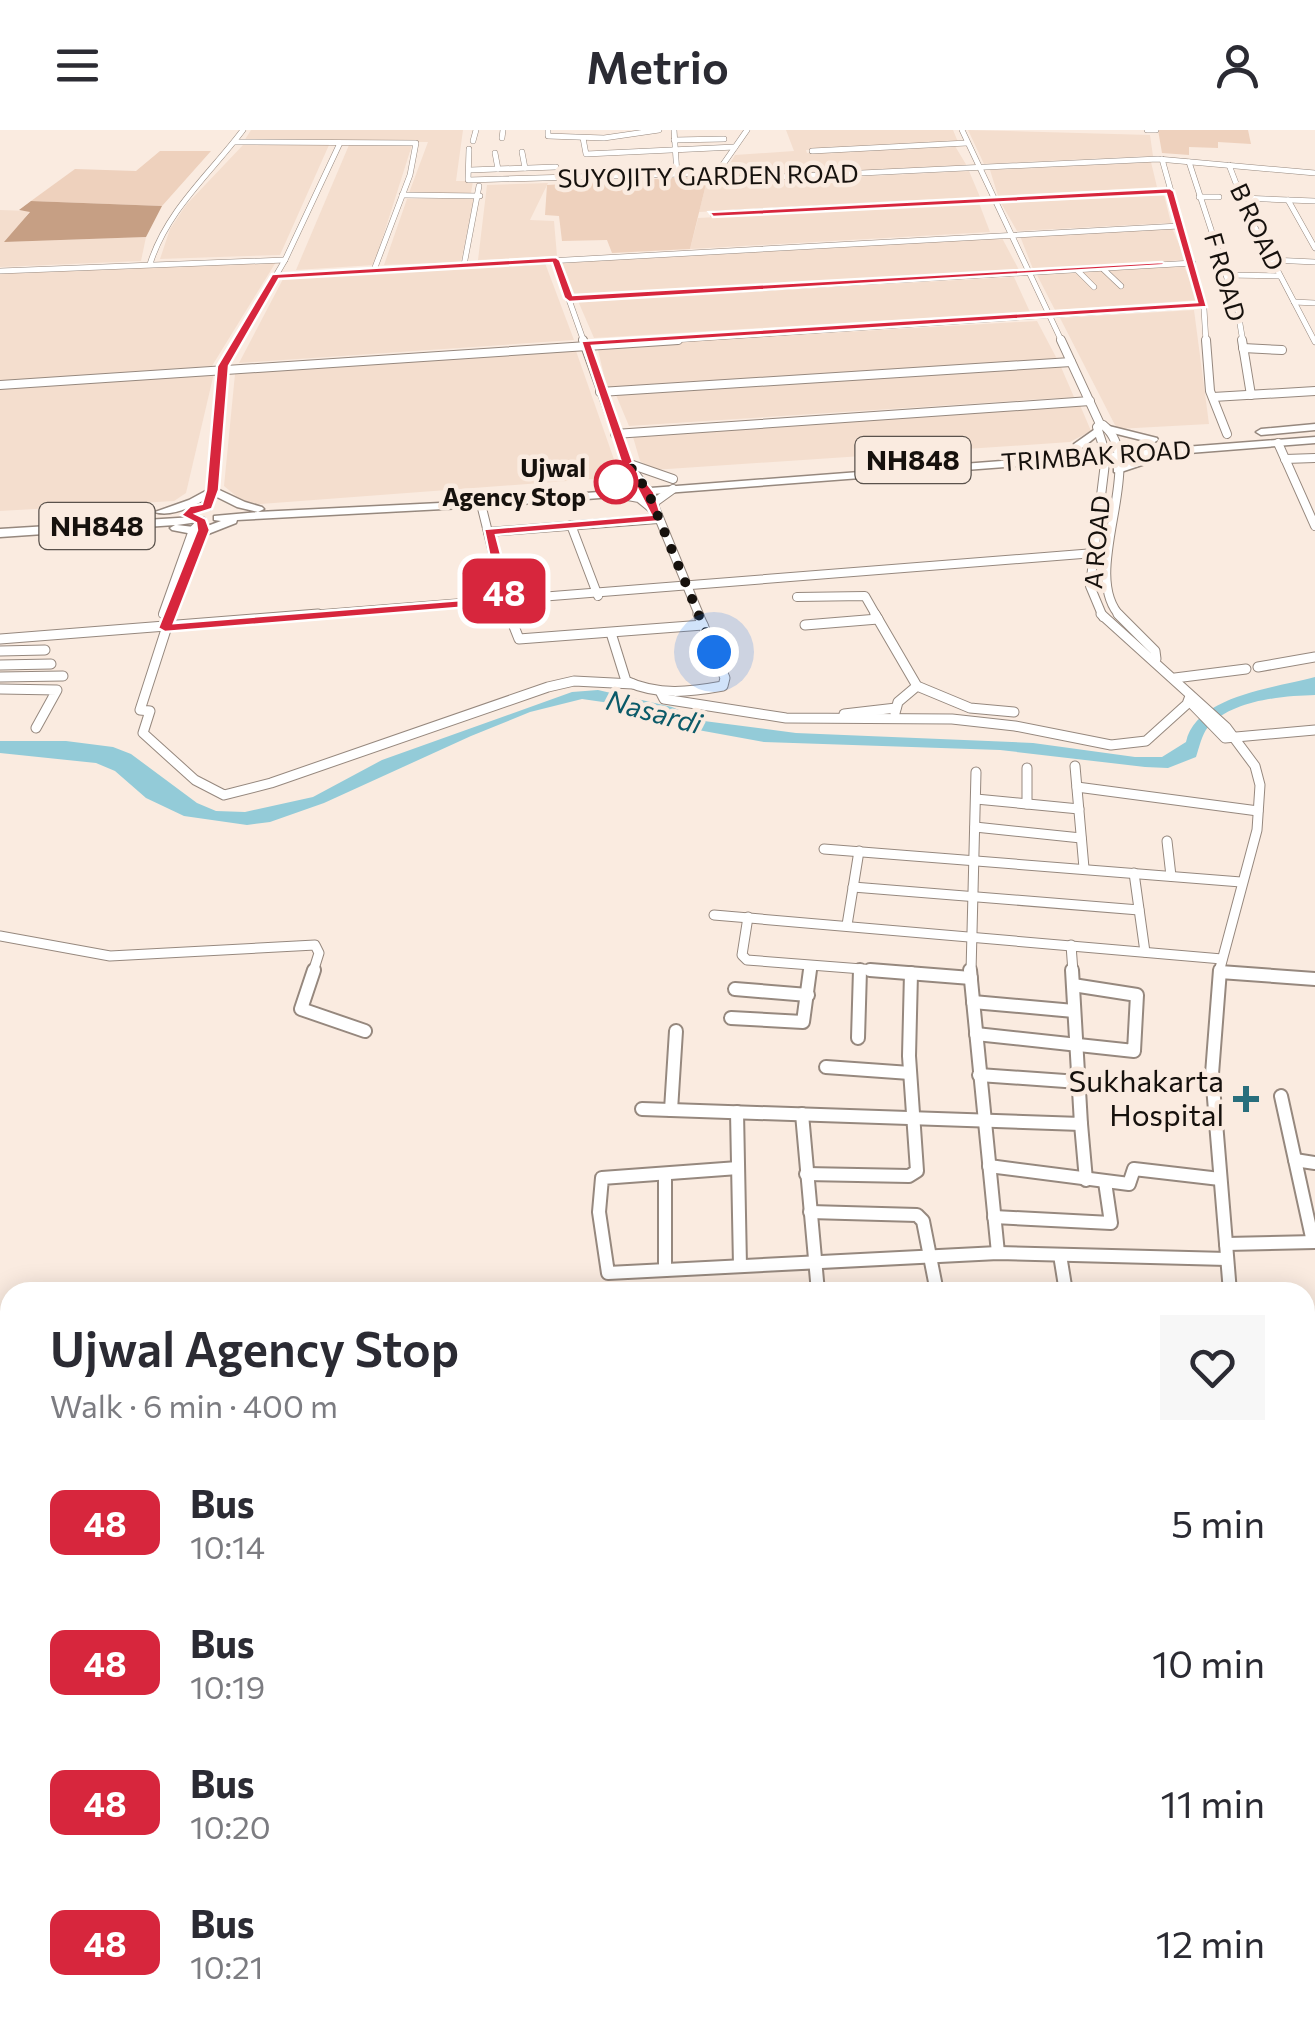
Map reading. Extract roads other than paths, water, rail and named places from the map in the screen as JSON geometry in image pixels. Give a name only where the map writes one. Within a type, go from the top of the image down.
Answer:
[{"type":"highway","points":[[1154,440],[1102,428],[1076,452],[1111,471],[1194,448]]},
{"type":"highway","name":"TRIMBAK ROAD","points":[[1154,440],[1315,428]]},
{"type":"highway","name":"NH848","points":[[1111,449],[1154,440]]},
{"type":"highway","name":"TRIMBAK ROAD","points":[[196,523],[220,514],[648,492],[673,484],[1111,449],[1315,440]]},
{"type":"highway","points":[[484,498],[638,480],[673,484]]},
{"type":"highway","points":[[161,512],[193,502],[212,490],[255,512]]},
{"type":"highway","points":[[196,523],[208,506],[220,514]]},
{"type":"highway","name":"NH848","points":[[0,523],[161,512],[196,523]]},
{"type":"highway","points":[[196,523],[255,512]]},
{"type":"highway","name":"NH848","points":[[0,533],[196,523]]},
{"type":"street","points":[[150,264],[167,218],[220,164],[243,130]]},
{"type":"street","points":[[372,143],[378,130]]},
{"type":"street","points":[[464,265],[480,196],[480,184],[468,180],[476,130]]},
{"type":"street","points":[[656,130],[583,138],[548,136],[548,131],[656,130]]},
{"type":"street","points":[[717,173],[747,130]]},
{"type":"street","points":[[962,130],[1111,449]]},
{"type":"street","points":[[1147,130],[1156,130]]},
{"type":"street","points":[[583,138],[586,154],[674,140],[726,143],[723,134]]},
{"type":"street","points":[[674,140],[736,146]]},
{"type":"street","points":[[674,140],[677,174]]},
{"type":"street","points":[[235,142],[416,143],[402,195],[374,270]]},
{"type":"street","points":[[208,506],[223,369],[285,260],[340,143]]},
{"type":"street","points":[[812,151],[966,143]]},
{"type":"street","points":[[522,152],[525,168]]},
{"type":"street","points":[[495,153],[498,169]]},
{"type":"street","points":[[978,169],[1162,160],[1315,173]]},
{"type":"street","points":[[1162,160],[1203,305],[1212,397],[1226,434]]},
{"type":"street","name":"F ROAD","points":[[1189,162],[1228,275],[1251,395]]},
{"type":"street","points":[[470,170],[555,164],[558,177]]},
{"type":"street","name":"B ROAD","points":[[1229,165],[1315,342]]},
{"type":"street","points":[[592,166],[595,176]]},
{"type":"street","name":"SUYOJITY GARDEN ROAD","points":[[717,173],[712,180],[978,169]]},
{"type":"street","name":"SUYOJITY GARDEN ROAD","points":[[480,184],[558,177],[717,173]]},
{"type":"street","points":[[713,214],[1170,191]]},
{"type":"street","points":[[402,195],[480,196]]},
{"type":"street","points":[[1199,197],[1219,197]]},
{"type":"street","points":[[1242,198],[1315,201]]},
{"type":"street","points":[[1288,200],[1315,248]]},
{"type":"street","points":[[276,276],[1179,226]]},
{"type":"street","points":[[0,271],[285,260]]},
{"type":"street","points":[[196,523],[159,630],[140,710],[150,712],[144,733],[190,772],[205,791],[224,795],[337,762],[574,681],[632,684],[660,691],[726,684],[648,492],[627,462],[615,434],[556,260]]},
{"type":"street","points":[[1272,260],[1315,262]]},
{"type":"street","points":[[569,298],[1193,263]]},
{"type":"street","points":[[1102,268],[1121,286]]},
{"type":"street","points":[[1078,270],[1094,287]]},
{"type":"street","points":[[1228,275],[1280,276]]},
{"type":"street","points":[[1294,302],[1315,303]]},
{"type":"street","points":[[0,385],[1203,305]]},
{"type":"street","points":[[1243,348],[1282,350]]},
{"type":"street","points":[[600,392],[1070,362]]},
{"type":"street","points":[[1212,397],[1315,391]]},
{"type":"street","points":[[615,434],[1090,400]]},
{"type":"street","points":[[1278,443],[1315,526]]},
{"type":"street","name":"A ROAD","points":[[1111,449],[1111,471],[1093,554],[1090,586],[1094,604],[1141,653],[1156,659],[1176,678],[1193,700]]},
{"type":"street","points":[[1285,458],[1315,458]]},
{"type":"street","points":[[601,483],[627,462]]},
{"type":"street","points":[[627,462],[673,484],[655,502],[656,515]]},
{"type":"street","points":[[1111,471],[1107,601],[1155,650],[1156,659]]},
{"type":"street","points":[[617,494],[639,498],[656,515]]},
{"type":"street","points":[[484,498],[488,532],[519,639],[703,625]]},
{"type":"street","points":[[488,532],[656,515]]},
{"type":"street","points":[[571,526],[597,595]]},
{"type":"street","points":[[0,639],[159,630],[1107,554]]},
{"type":"street","points":[[796,597],[865,596],[917,686],[970,708],[1014,712]]},
{"type":"street","points":[[805,625],[878,618]]},
{"type":"street","points":[[611,633],[626,681],[632,684]]},
{"type":"street","points":[[38,664],[54,636]]},
{"type":"street","points":[[0,652],[46,650]]},
{"type":"street","points":[[1258,667],[1315,657]]},
{"type":"street","points":[[0,665],[52,664]]},
{"type":"street","points":[[1176,678],[1246,669]]},
{"type":"street","points":[[0,677],[63,676]]},
{"type":"street","points":[[893,720],[898,702],[917,686]]},
{"type":"street","points":[[0,689],[57,690],[36,728]]},
{"type":"street","points":[[660,691],[664,699],[723,711],[826,720],[968,720],[1110,745],[1146,741],[1193,700]]},
{"type":"street","points":[[1193,700],[1237,738],[1256,768],[1258,811],[1221,966],[1210,1048],[1229,1282]]},
{"type":"street","points":[[1193,700],[1225,738],[1315,730]]},
{"type":"street","points":[[826,720],[896,708]]},
{"type":"street","points":[[1075,766],[1084,868]]},
{"type":"street","points":[[1027,768],[1027,804]]},
{"type":"street","points":[[976,772],[971,978],[998,1253]]},
{"type":"street","points":[[1077,787],[1258,811]]},
{"type":"street","points":[[976,799],[1079,809]]},
{"type":"street","points":[[975,827],[1081,838]]},
{"type":"street","points":[[1166,842],[1171,876]]},
{"type":"street","points":[[824,848],[1241,882]]},
{"type":"street","points":[[847,926],[858,851]]},
{"type":"street","points":[[1134,872],[1145,952]]},
{"type":"street","points":[[853,888],[1139,910]]},
{"type":"street","points":[[714,914],[1145,952],[1312,981]]},
{"type":"street","points":[[748,918],[744,958],[971,978]]},
{"type":"street","points":[[0,936],[110,956],[147,958],[315,945],[319,952],[302,1009],[309,1015],[358,1025],[365,1031]]},
{"type":"street","points":[[1071,946],[1086,1180]]},
{"type":"street","points":[[731,1018],[803,1022],[810,966]]},
{"type":"street","points":[[858,1038],[860,969]]},
{"type":"street","points":[[806,1174],[913,1175],[918,1168],[910,1073],[911,973]]},
{"type":"street","points":[[976,1034],[1134,1051],[1137,995],[1073,985]]},
{"type":"street","points":[[735,989],[808,995]]},
{"type":"street","points":[[973,1002],[1074,1011]]},
{"type":"street","points":[[671,1110],[676,1031]]},
{"type":"street","points":[[826,1067],[910,1073]]},
{"type":"street","points":[[980,1076],[1078,1082]]},
{"type":"street","points":[[1226,1244],[1314,1242],[1281,1096]]},
{"type":"street","points":[[642,1109],[1081,1124]]},
{"type":"street","points":[[737,1112],[740,1266]]},
{"type":"street","points":[[802,1114],[817,1282]]},
{"type":"street","points":[[1295,1160],[1315,1163]]},
{"type":"street","points":[[989,1166],[1128,1184],[1134,1169],[1220,1179]]},
{"type":"street","points":[[738,1168],[602,1178],[600,1212],[608,1273],[998,1253],[1227,1259]]},
{"type":"street","points":[[664,1176],[665,1270]]},
{"type":"street","points":[[994,1217],[1112,1223],[1105,1182]]},
{"type":"street","points":[[810,1212],[914,1214],[923,1221],[936,1282]]},
{"type":"street","points":[[1060,1255],[1064,1282]]},
{"type":"water","name":"Nasardi","points":[[1315,677],[1315,695],[1258,701],[1218,718],[1206,730],[1196,757],[1168,768],[1000,750],[764,742],[698,730],[624,705],[582,699],[530,712],[324,803],[270,822],[247,825],[184,816],[146,798],[115,771],[96,763],[0,753],[0,741],[66,741],[113,747],[131,754],[197,803],[216,811],[245,812],[313,797],[382,760],[572,692],[598,690],[672,707],[704,721],[796,733],[1033,743],[1162,757],[1186,742],[1193,726],[1221,704]]},
{"type":"place","name":"Ujwal Agency Stop","points":[[616,482]]},
{"type":"place","name":"Sukhakarta Hospital","points":[[1246,1099]]}]
